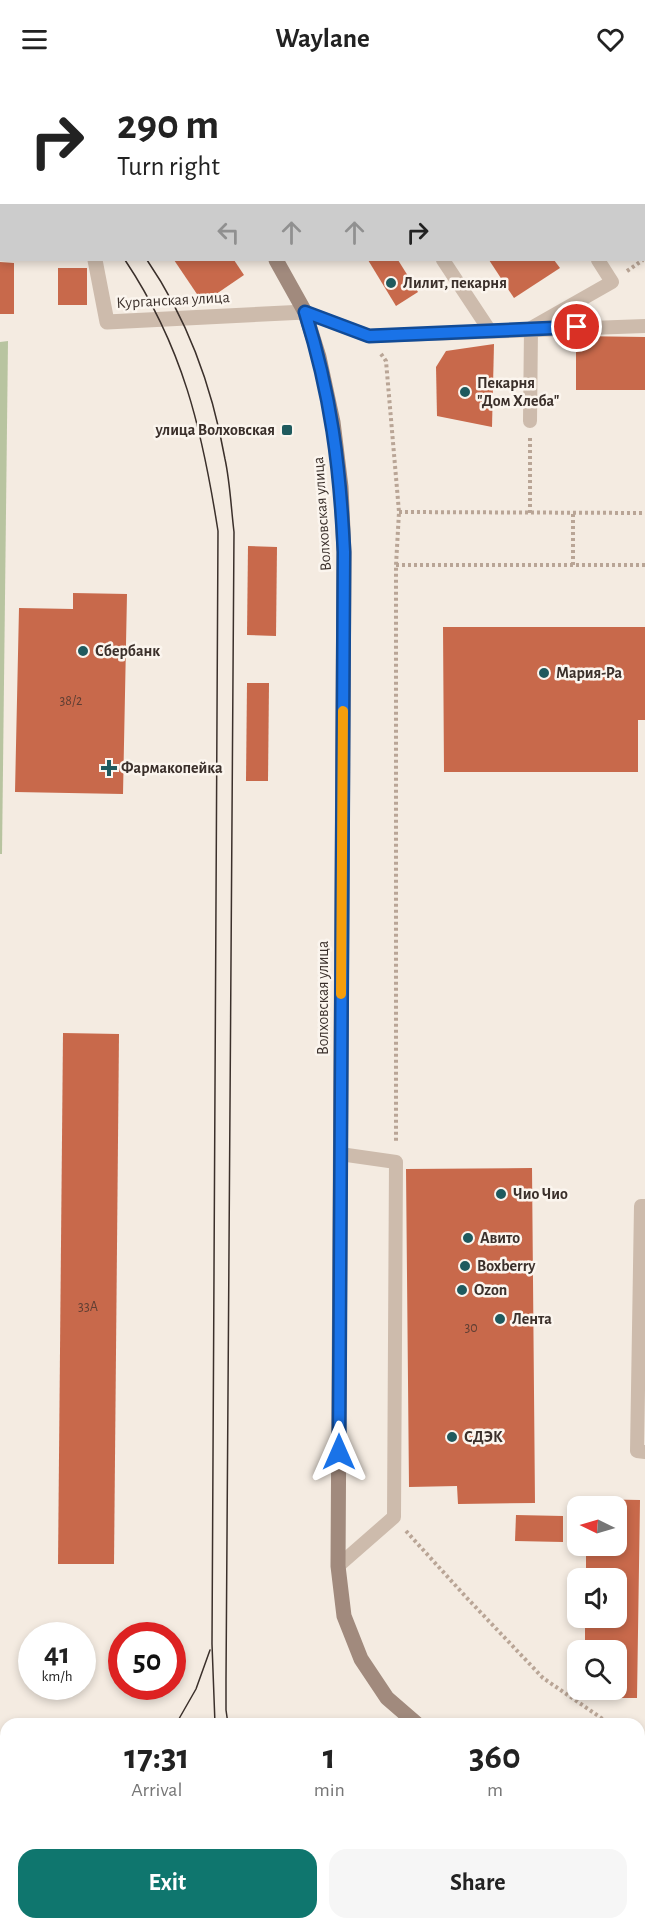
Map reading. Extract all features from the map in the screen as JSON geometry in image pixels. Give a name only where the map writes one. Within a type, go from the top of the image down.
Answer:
[{"type":"main road","name":"Волховская улица","points":[[277,261],[305,312],[319,357],[333,422],[341,487],[344,541],[338,1566],[344,1616],[361,1659],[387,1698],[410,1718]]},
{"type":"street","name":"Курганская улица","points":[[95,261],[107,322],[305,312]]},
{"type":"lane","points":[[444,261],[490,331]]},
{"type":"lane","points":[[531,328],[612,282],[599,261]]},
{"type":"lane","points":[[305,312],[369,336],[531,328],[645,326]]},
{"type":"lane","points":[[530,421],[531,328]]},
{"type":"lane","points":[[338,1566],[394,1517],[396,1162],[340,1154]]},
{"type":"lane","points":[[645,1206],[641,1206],[637,1451],[645,1452]]},
{"type":"path","points":[[369,336],[386,361],[399,512],[396,565],[396,1162]]},
{"type":"path","points":[[530,421],[530,513]]},
{"type":"path","points":[[399,512],[645,513]]},
{"type":"path","points":[[573,513],[573,565]]},
{"type":"path","points":[[396,565],[645,565]]},
{"type":"path","points":[[394,1517],[543,1678],[601,1718]]},
{"type":"green space","points":[[8,341],[2,854],[0,854],[0,342]]},
{"type":"building","points":[[175,261],[235,261],[244,275],[203,303]]},
{"type":"building","points":[[369,261],[399,261],[418,292],[396,306]]},
{"type":"building","points":[[490,261],[555,261],[560,268],[514,298]]},
{"type":"building","points":[[0,262],[14,263],[14,314],[0,314]]},
{"type":"building","points":[[58,268],[87,268],[87,305],[58,305]]},
{"type":"building","points":[[576,336],[645,337],[645,390],[576,390]]},
{"type":"building","name":"Пекарня \"Дом Хлеба\"","points":[[494,344],[492,427],[437,416],[436,367],[446,351]]},
{"type":"building","points":[[248,546],[277,547],[276,636],[247,635]]},
{"type":"building","points":[[73,593],[127,594],[123,794],[15,792],[19,608],[73,609]]},
{"type":"building","name":"Мария-Ра","points":[[443,627],[645,627],[645,720],[638,720],[638,772],[444,772]]},
{"type":"building","points":[[247,683],[269,683],[268,781],[246,781]]},
{"type":"building","points":[[63,1033],[119,1034],[114,1564],[58,1564]]},
{"type":"building","points":[[532,1168],[535,1503],[458,1504],[457,1486],[409,1487],[406,1169]]},
{"type":"building","points":[[627,1500],[640,1500],[637,1698],[627,1698],[627,1640],[585,1640],[585,1628],[627,1628],[627,1568],[586,1568],[586,1556],[627,1556]]},
{"type":"building","points":[[516,1515],[563,1516],[563,1542],[515,1541]]},
{"type":"tram line","points":[[126,261],[145,292],[176,357],[197,423],[218,531],[212,1644],[215,1718]]},
{"type":"tram line","points":[[148,261],[175,306],[205,380],[220,432],[227,468],[234,532],[227,1718]]},
{"type":"tram line","points":[[179,1718],[196,1689],[210,1650]]},
{"type":"slow traffic","points":[[341,994],[343,711]]},
{"type":"place","name":"Лилит, пекарня","points":[[391,283]]},
{"type":"place","name":"Пекарня \"Дом Хлеба\"","points":[[465,392]]},
{"type":"place","name":"улица Волховская","points":[[287,430]]},
{"type":"place","name":"Сбербанк","points":[[83,651]]},
{"type":"place","name":"Мария-Ра","points":[[544,673]]},
{"type":"place","name":"Фармакопейка","points":[[109,768]]},
{"type":"place","name":"Чио Чио","points":[[501,1194]]},
{"type":"place","name":"Авито","points":[[468,1238]]},
{"type":"place","name":"Boxberry","points":[[465,1266]]},
{"type":"place","name":"Ozon","points":[[462,1290]]},
{"type":"place","name":"Лента","points":[[500,1319]]},
{"type":"place","name":"СДЭК","points":[[452,1437]]},
{"type":"route","points":[[339,1452],[344,552],[341,487],[333,422],[319,357],[305,312],[369,336],[577,327]]}]
